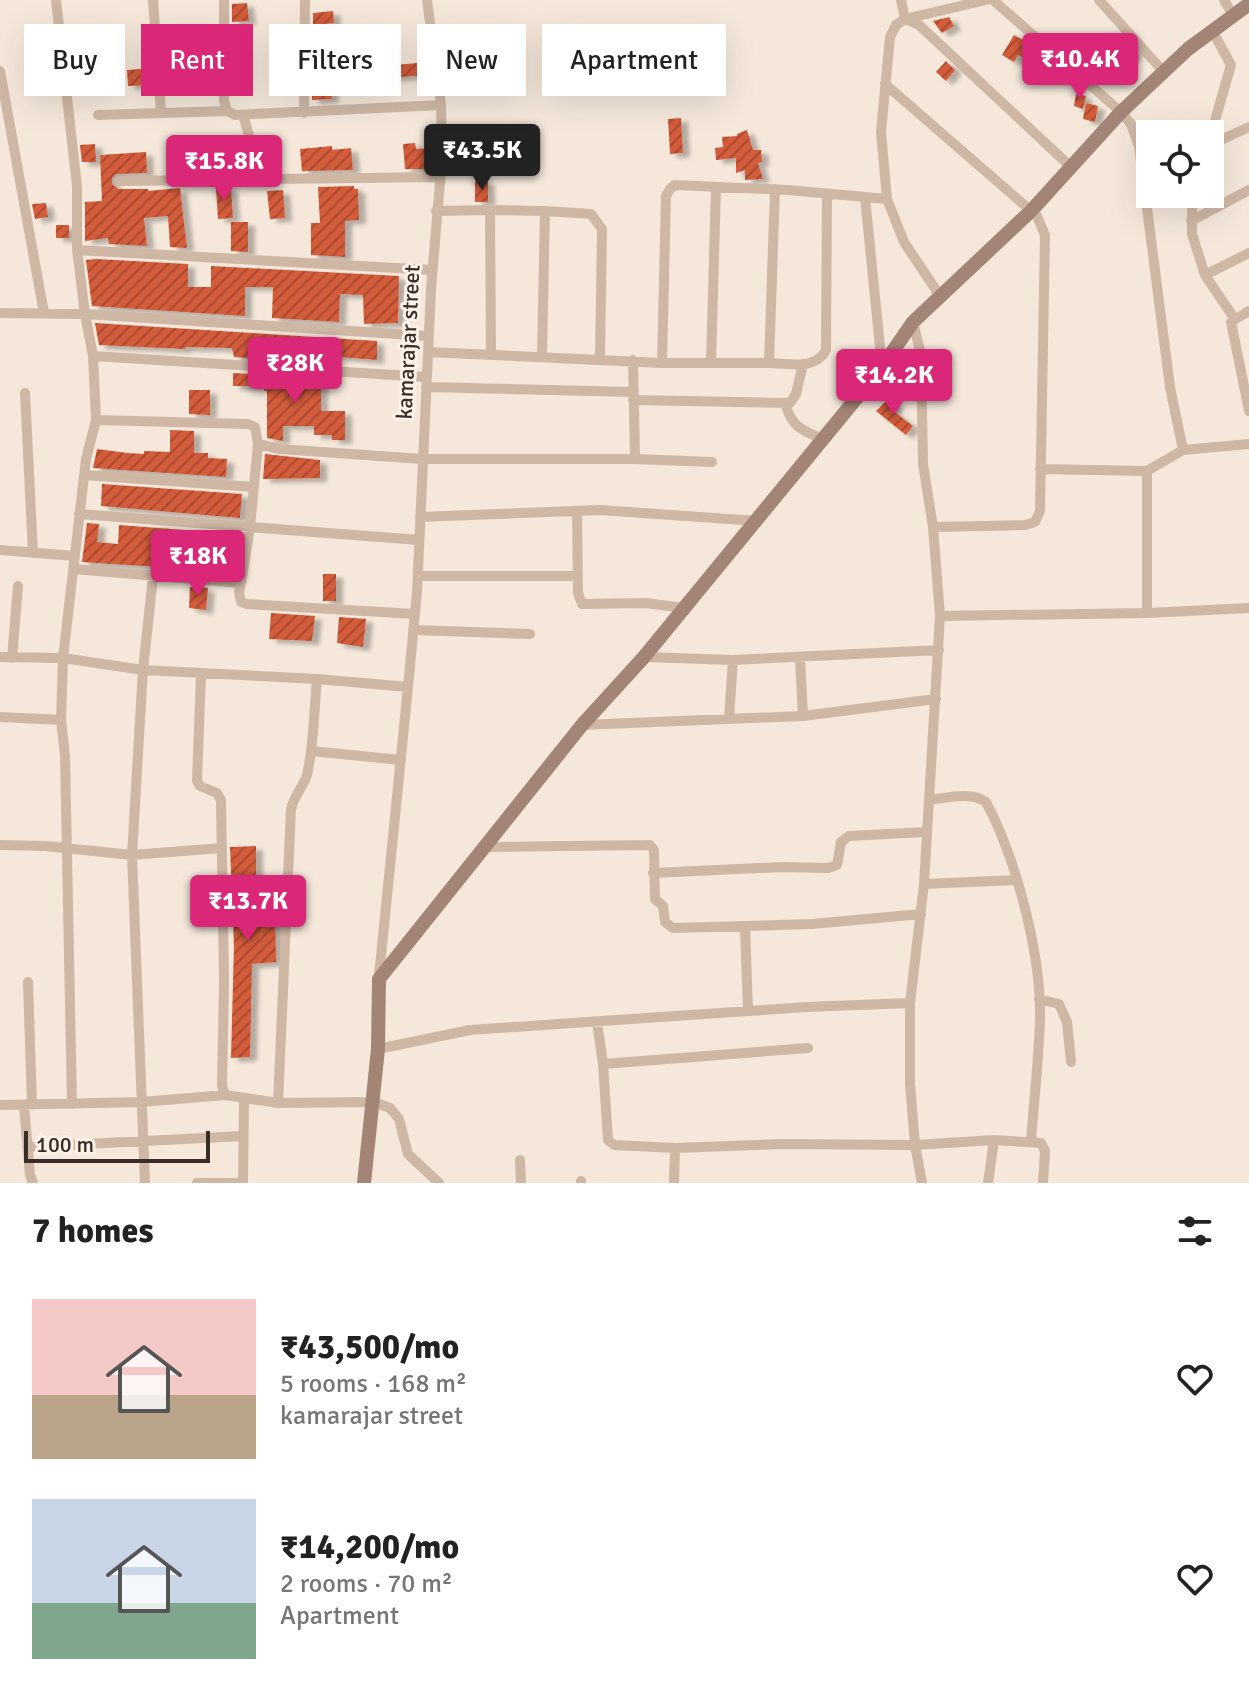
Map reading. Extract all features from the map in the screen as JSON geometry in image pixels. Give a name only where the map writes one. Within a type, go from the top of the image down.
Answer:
[{"type":"main road","points":[[364,1183],[378,1049],[379,979],[582,725],[644,657],[757,521],[882,367],[913,322],[1031,211],[1121,112],[1163,71],[1249,4]]},
{"type":"street","points":[[56,0],[77,186],[77,250],[93,356],[96,420],[84,475],[63,658],[61,720],[65,756],[72,1104]]},
{"type":"street","points":[[153,0],[161,113]]},
{"type":"street","points":[[224,0],[224,101],[227,111]]},
{"type":"street","points":[[304,113],[305,0]]},
{"type":"street","name":"kamarajar street","points":[[379,979],[418,576],[428,336],[442,159],[441,105],[427,0]]},
{"type":"street","points":[[901,0],[905,19]]},
{"type":"street","points":[[940,296],[904,242],[887,199],[881,132],[890,37],[896,25],[905,19],[950,4],[986,0]]},
{"type":"street","points":[[993,0],[1131,124],[1139,146],[1170,387],[1183,450]]},
{"type":"street","points":[[1099,0],[1163,71]]},
{"type":"street","points":[[1224,0],[1234,17]]},
{"type":"street","points":[[905,19],[919,25],[1072,168]]},
{"type":"street","points":[[1207,35],[1231,65],[1215,120]]},
{"type":"street","points":[[0,71],[44,313]]},
{"type":"street","points":[[885,84],[1031,211],[1042,224],[1045,235],[1040,511],[1035,522],[1025,525],[933,527]]},
{"type":"street","points":[[98,115],[227,111],[243,115],[441,105]]},
{"type":"street","points":[[243,115],[262,181]]},
{"type":"street","points":[[1224,139],[1249,127]]},
{"type":"street","points":[[119,181],[439,177]]},
{"type":"street","points":[[662,363],[666,196],[675,185],[775,189],[887,199]]},
{"type":"street","points":[[711,363],[716,187]]},
{"type":"street","points":[[769,363],[775,189]]},
{"type":"street","points":[[1191,221],[1249,190]]},
{"type":"street","points":[[428,352],[662,363],[811,364],[821,360],[826,350],[827,194]]},
{"type":"street","points":[[865,197],[882,367]]},
{"type":"street","points":[[1191,208],[1192,234],[1205,275],[1233,324],[1249,411]]},
{"type":"street","points":[[490,210],[491,355]]},
{"type":"street","points":[[436,211],[591,214],[602,229],[600,358]]},
{"type":"street","points":[[542,356],[545,211]]},
{"type":"street","points":[[77,250],[432,270]]},
{"type":"street","points":[[1205,275],[1249,253]]},
{"type":"street","points":[[1233,324],[1249,311]]},
{"type":"street","points":[[0,313],[85,314],[428,336]]},
{"type":"street","points":[[913,322],[921,355],[923,464],[933,527],[940,616],[924,884],[910,1003],[910,1084],[922,1183]]},
{"type":"street","points":[[93,356],[426,382],[785,403],[790,403],[796,394],[803,364]]},
{"type":"street","points":[[633,360],[635,459]]},
{"type":"street","points":[[25,393],[33,553]]},
{"type":"street","points":[[785,403],[789,420],[802,432],[823,439]]},
{"type":"street","points":[[96,420],[248,424],[255,427],[258,444],[241,602],[415,614]]},
{"type":"street","points":[[258,444],[280,449],[422,459],[712,462]]},
{"type":"street","points":[[1040,469],[1147,471],[1183,450],[1249,444]]},
{"type":"street","points":[[1147,471],[1147,613]]},
{"type":"street","points":[[84,475],[254,487]]},
{"type":"street","points":[[420,517],[600,510],[757,521]]},
{"type":"street","points":[[577,511],[578,599],[582,604],[646,603],[684,608]]},
{"type":"street","points":[[79,514],[419,540]]},
{"type":"street","points":[[0,550],[75,556]]},
{"type":"street","points":[[74,569],[241,583]]},
{"type":"street","points":[[418,576],[578,576]]},
{"type":"street","points":[[145,1183],[132,855],[143,670],[153,577]]},
{"type":"street","points":[[12,658],[18,586]]},
{"type":"street","points":[[940,616],[1249,608]]},
{"type":"street","points":[[413,630],[530,634]]},
{"type":"street","points":[[644,657],[733,660],[939,650]]},
{"type":"street","points":[[0,657],[63,658],[143,670],[408,687]]},
{"type":"street","points":[[800,658],[803,716]]},
{"type":"street","points":[[729,718],[733,660]]},
{"type":"street","points":[[201,674],[197,781],[220,797],[224,980],[222,1086],[225,1095]]},
{"type":"street","points":[[278,1103],[291,809],[294,797],[304,783],[311,751],[317,679]]},
{"type":"street","points":[[582,725],[803,716],[936,699]]},
{"type":"street","points":[[0,717],[61,720]]},
{"type":"street","points":[[311,751],[401,760]]},
{"type":"street","points":[[929,800],[970,796],[986,802],[1017,880],[1035,961],[1039,999],[1031,1141]]},
{"type":"street","points":[[653,873],[828,868],[837,865],[841,842],[849,836],[926,832]]},
{"type":"street","points":[[0,845],[132,855],[222,848]]},
{"type":"street","points":[[484,847],[650,845],[654,850],[655,899],[663,906],[667,926],[745,927],[921,914]]},
{"type":"street","points":[[924,884],[1017,880]]},
{"type":"street","points":[[745,927],[748,1011]]},
{"type":"street","points":[[28,982],[27,1147],[33,1183]]},
{"type":"street","points":[[1039,999],[1059,1004],[1063,1011],[1071,1062]]},
{"type":"street","points":[[378,1049],[470,1030],[910,1003]]},
{"type":"street","points":[[597,1022],[608,1140],[614,1145],[675,1148],[1031,1141],[1041,1143],[1045,1151],[1043,1183]]},
{"type":"street","points":[[603,1064],[808,1048]]},
{"type":"street","points":[[0,1105],[142,1102],[225,1095],[278,1103],[374,1102],[390,1108],[399,1119],[408,1154],[439,1183]]},
{"type":"street","points":[[197,1183],[243,1183],[244,1099]]},
{"type":"street","points":[[27,1147],[243,1136]]},
{"type":"street","points":[[988,1183],[994,1140]]},
{"type":"street","points":[[674,1183],[675,1148]]},
{"type":"street","points":[[520,1160],[521,1183]]},
{"type":"building","points":[[247,3],[249,21],[232,22],[232,4]]},
{"type":"building","points":[[333,11],[334,23],[313,24],[313,13]]},
{"type":"building","points":[[949,17],[954,26],[942,33],[933,21]]},
{"type":"building","points":[[1014,35],[1029,43],[1026,48],[1040,56],[1035,64],[1018,55],[1014,62],[1002,55]]},
{"type":"building","points":[[1128,44],[1136,53],[1126,62],[1118,52]]},
{"type":"building","points":[[946,61],[955,70],[946,81],[936,72]]},
{"type":"building","points":[[417,63],[417,76],[401,77],[401,65]]},
{"type":"building","points":[[141,69],[141,85],[128,86],[127,70]]},
{"type":"building","points":[[1076,94],[1086,96],[1083,109],[1074,106]]},
{"type":"building","points":[[312,96],[332,96],[332,99],[312,100]]},
{"type":"building","points":[[1086,103],[1098,106],[1095,122],[1083,119]]},
{"type":"building","points":[[681,118],[683,153],[670,154],[668,119]]},
{"type":"building","points":[[747,130],[753,150],[761,150],[762,162],[758,163],[763,179],[745,180],[745,170],[736,173],[736,158],[716,160],[715,148],[723,147],[722,137],[737,136]]},
{"type":"building","points":[[415,143],[416,149],[432,148],[433,169],[405,169],[403,144]]},
{"type":"building","points":[[95,144],[96,162],[82,162],[80,145]]},
{"type":"building","points":[[332,146],[332,150],[351,148],[353,170],[302,171],[300,149]]},
{"type":"building","points":[[244,147],[250,171],[167,172],[166,152]]},
{"type":"building","points":[[146,152],[147,173],[116,174],[112,184],[118,189],[148,191],[180,188],[187,248],[170,247],[168,216],[144,218],[147,246],[109,244],[108,238],[85,241],[85,202],[102,201],[100,155]]},
{"type":"building","points":[[475,181],[488,181],[488,202],[475,202]]},
{"type":"building","points":[[354,186],[358,189],[359,220],[345,221],[345,257],[311,255],[311,223],[320,223],[318,187]]},
{"type":"building","points":[[216,188],[231,188],[233,218],[218,219]]},
{"type":"building","points":[[283,190],[285,218],[270,219],[267,191]]},
{"type":"building","points":[[46,203],[48,217],[35,219],[32,204]]},
{"type":"building","points":[[231,222],[248,222],[248,252],[231,251]]},
{"type":"building","points":[[56,225],[69,225],[69,238],[56,238]]},
{"type":"building","points":[[86,260],[188,264],[188,287],[211,287],[211,266],[399,276],[398,323],[364,324],[363,295],[340,294],[339,322],[272,318],[273,287],[245,287],[245,316],[92,306]]},
{"type":"building","points":[[95,323],[377,341],[377,360],[292,353],[292,361],[234,357],[232,348],[99,345]]},
{"type":"building","points":[[233,373],[321,378],[321,411],[345,411],[345,440],[332,440],[332,435],[314,435],[314,426],[283,426],[283,441],[267,438],[267,391],[264,391],[264,386],[233,386]]},
{"type":"building","points":[[189,390],[210,390],[210,415],[189,414]]},
{"type":"building","points":[[888,399],[896,405],[892,410],[913,426],[906,435],[876,411]]},
{"type":"building","points":[[170,430],[194,431],[194,453],[208,453],[208,458],[227,459],[226,477],[93,468],[97,449],[144,454],[144,451],[170,452]]},
{"type":"building","points":[[265,454],[320,460],[320,478],[263,479]]},
{"type":"building","points":[[102,484],[242,494],[240,518],[101,506]]},
{"type":"building","points":[[87,523],[99,524],[97,542],[118,544],[119,525],[237,534],[234,572],[82,562]]},
{"type":"building","points":[[323,574],[336,574],[336,601],[323,601]]},
{"type":"building","points":[[190,587],[208,588],[206,610],[189,608]]},
{"type":"building","points":[[271,613],[315,616],[312,641],[269,639]]},
{"type":"building","points":[[339,617],[366,619],[363,647],[337,643]]},
{"type":"building","points":[[256,846],[253,900],[279,900],[278,910],[275,911],[276,962],[252,964],[250,1057],[231,1058],[234,946],[230,847]]}]
